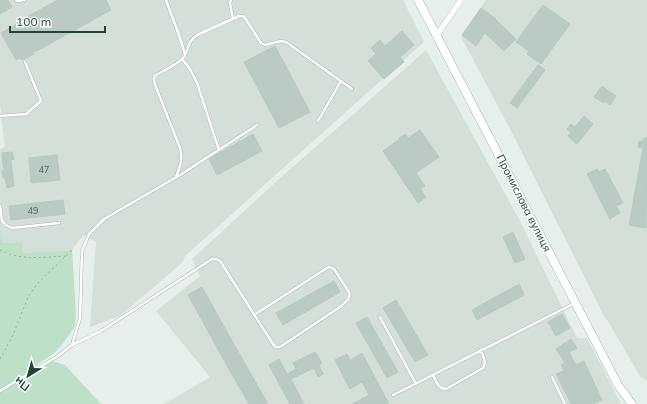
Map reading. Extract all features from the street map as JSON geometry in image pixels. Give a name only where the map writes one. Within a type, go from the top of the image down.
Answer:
[{"type":"street","name":"Промислова вулиця","points":[[418,0],[618,385],[632,404]]},
{"type":"street","points":[[437,35],[461,0]]},
{"type":"lane","points":[[16,0],[24,0]]},
{"type":"lane","points":[[166,0],[185,54]]},
{"type":"lane","points":[[231,0],[230,3],[233,19]]},
{"type":"lane","points":[[176,178],[181,165],[182,155],[154,82],[154,77],[156,74],[182,59],[191,39],[197,35],[242,16],[245,18],[261,43],[265,45],[281,41],[286,42],[352,89]]},
{"type":"lane","points":[[182,59],[190,69],[197,83],[219,150]]},
{"type":"lane","points":[[0,116],[26,114],[41,101],[25,62]]},
{"type":"lane","points":[[318,122],[341,81]]},
{"type":"lane","points":[[72,345],[80,318],[82,251],[89,234],[104,219],[176,178],[257,125]]},
{"type":"lane","points":[[0,206],[1,221],[12,228],[59,223]]},
{"type":"lane","points":[[0,391],[58,356],[72,345],[101,331],[212,259],[220,261],[272,344],[276,348],[280,347],[340,307],[349,299],[350,295],[334,269],[327,268],[254,315]]},
{"type":"lane","points":[[393,395],[575,302]]},
{"type":"lane","points":[[380,317],[416,384]]},
{"type":"lane","points":[[433,375],[440,387],[442,389],[446,389],[483,368],[485,362],[481,350]]},
{"type":"lane","points":[[552,377],[565,404]]},
{"type":"path","points":[[0,250],[7,254],[28,258],[66,256]]},
{"type":"path","points":[[0,359],[28,297],[38,283],[72,250]]},
{"type":"shaded area","points":[[0,0],[403,0],[424,42],[185,256],[183,262],[120,316],[90,327],[96,242],[83,235],[72,250],[22,253],[22,242],[3,243],[0,227],[0,149],[5,147],[0,105]]},
{"type":"shaded area","points":[[486,0],[647,0],[647,381],[640,376],[604,316],[509,127],[461,37]]},
{"type":"shaded area","points":[[426,50],[520,221],[577,338],[587,338],[621,404],[164,404],[210,377],[156,311],[200,276],[192,259],[289,170]]},
{"type":"green space","points":[[0,227],[3,243],[22,242],[22,253],[72,250],[76,314],[75,326],[62,345],[54,353],[0,391]]},
{"type":"green space","points":[[52,361],[65,365],[101,404],[0,404],[0,392]]},
{"type":"building","points":[[0,0],[8,0],[12,7],[0,14]]},
{"type":"building","points":[[58,0],[106,0],[111,10],[33,53],[34,54],[22,60],[20,58],[16,60],[1,33],[17,24],[17,22]]},
{"type":"building","points":[[543,5],[570,24],[541,64],[527,54],[529,51],[516,42]]},
{"type":"building","points":[[481,8],[496,19],[516,39],[504,51],[485,33],[476,46],[462,35]]},
{"type":"building","points":[[402,31],[414,45],[400,57],[404,62],[384,79],[368,61],[376,54],[371,48],[380,40],[385,46]]},
{"type":"building","points":[[275,46],[310,112],[279,128],[244,62]]},
{"type":"building","points":[[538,65],[545,70],[517,108],[510,103]]},
{"type":"building","points":[[602,86],[616,96],[610,105],[605,101],[604,103],[594,97]]},
{"type":"building","points":[[584,116],[593,124],[577,144],[568,136],[571,132],[567,129],[571,124],[575,127]]},
{"type":"building","points":[[420,130],[439,157],[416,173],[425,186],[420,189],[426,197],[418,203],[383,151],[405,134],[408,138]]},
{"type":"building","points":[[253,134],[262,151],[217,175],[209,159]]},
{"type":"building","points":[[644,138],[647,138],[646,228],[629,225],[643,148],[638,147],[639,141],[644,141]]},
{"type":"building","points":[[12,152],[14,159],[11,160],[14,186],[7,188],[2,171],[4,171],[2,153]]},
{"type":"building","points":[[57,155],[60,180],[31,183],[29,158]]},
{"type":"building","points":[[597,169],[599,172],[605,169],[623,203],[616,206],[620,213],[610,219],[587,174]]},
{"type":"building","points":[[63,200],[65,214],[11,220],[9,206]]},
{"type":"building","points":[[513,232],[525,259],[515,263],[503,237]]},
{"type":"building","points":[[334,281],[340,292],[283,325],[276,313]]},
{"type":"building","points":[[519,284],[524,295],[477,320],[472,310]]},
{"type":"building","points":[[202,287],[268,404],[249,404],[230,371],[188,295]]},
{"type":"building","points":[[396,300],[428,355],[415,362],[383,308]]},
{"type":"building","points":[[562,314],[570,328],[556,336],[548,322]]},
{"type":"building","points":[[367,317],[398,372],[387,378],[356,323]]},
{"type":"building","points":[[571,339],[577,348],[569,352],[576,365],[584,361],[602,400],[592,404],[571,404],[556,374],[564,371],[561,365],[565,363],[556,349]]},
{"type":"building","points":[[315,352],[322,363],[319,365],[323,374],[318,377],[314,368],[291,379],[304,404],[290,404],[269,365],[279,359],[287,374],[296,369],[293,363]]},
{"type":"building","points":[[362,353],[389,404],[352,404],[369,395],[362,382],[350,389],[335,360],[347,354],[350,360]]}]
